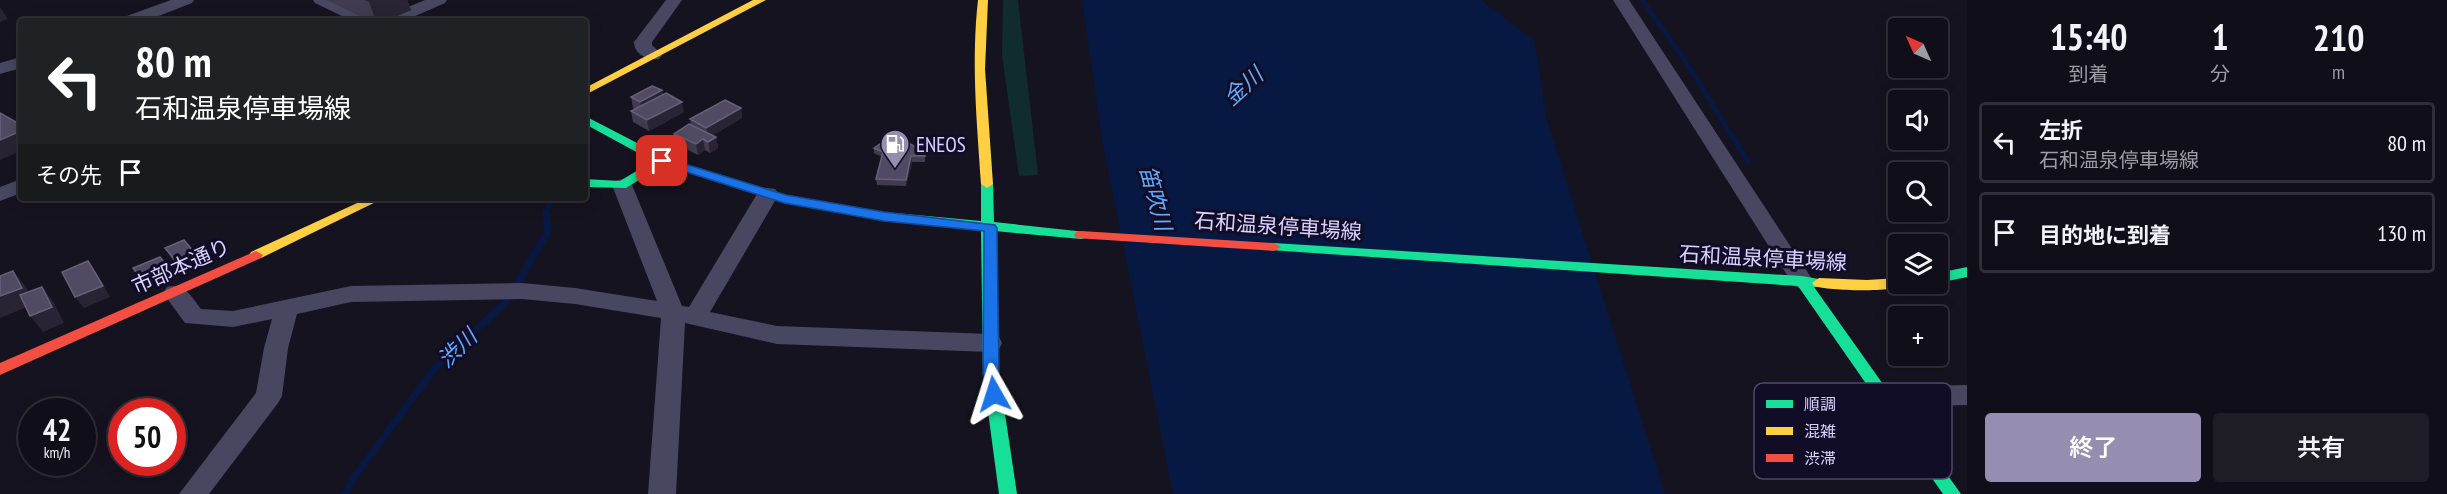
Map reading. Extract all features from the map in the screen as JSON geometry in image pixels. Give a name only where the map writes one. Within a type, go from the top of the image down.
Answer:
[{"type":"main road","points":[[588,90],[761,0]]},
{"type":"main road","points":[[983,0],[980,18],[981,75],[990,228],[991,374],[1008,494]]},
{"type":"main road","name":"石和温泉停車場線","points":[[588,121],[662,161],[768,194],[884,216],[1054,233],[1793,281],[1867,285],[1888,284]]},
{"type":"main road","points":[[588,183],[622,184],[662,161]]},
{"type":"main road","name":"市部本通り","points":[[0,369],[175,293],[372,201]]},
{"type":"main road","points":[[1948,276],[1967,272]]},
{"type":"main road","points":[[1793,281],[1876,383]]},
{"type":"main road","points":[[1942,479],[1952,494]]},
{"type":"street","points":[[138,18],[186,0]]},
{"type":"street","points":[[321,0],[359,18]]},
{"type":"street","points":[[397,18],[439,0]]},
{"type":"street","points":[[653,55],[643,46],[643,42],[674,0]]},
{"type":"street","points":[[1621,0],[1793,281]]},
{"type":"street","points":[[0,69],[18,63]]},
{"type":"street","points":[[622,184],[684,315]]},
{"type":"street","points":[[0,195],[18,187]]},
{"type":"street","points":[[662,494],[684,315],[768,194]]},
{"type":"street","points":[[175,293],[194,317],[233,319],[351,294],[511,292],[575,296],[684,315],[777,335],[990,343]]},
{"type":"street","points":[[193,494],[268,396],[276,348],[287,307]]},
{"type":"street","points":[[1952,395],[1967,394]]},
{"type":"green space","points":[[1003,0],[1018,0],[1038,175],[1019,176],[1002,55]]},
{"type":"water","points":[[1082,0],[1481,0],[1535,41],[1546,117],[1665,494],[1173,494],[1103,146]]},
{"type":"building","points":[[652,86],[662,90],[640,102],[631,97]]},
{"type":"building","points":[[666,93],[682,102],[647,120],[631,111]]},
{"type":"building","points":[[725,100],[741,108],[706,128],[690,119]]},
{"type":"building","points":[[0,113],[18,123],[18,132],[0,140]]},
{"type":"building","points":[[689,124],[716,137],[708,142],[703,139],[696,144],[674,134]]},
{"type":"building","points":[[893,135],[920,149],[925,156],[911,156],[906,180],[876,179],[883,152],[874,148]]},
{"type":"building","points":[[184,240],[194,252],[175,260],[165,248]]},
{"type":"building","points":[[160,257],[171,271],[158,276],[156,272],[141,279],[133,268]]},
{"type":"building","points":[[88,261],[103,286],[75,297],[62,272]]},
{"type":"building","points":[[13,271],[22,288],[0,296],[0,276]]},
{"type":"building","points":[[42,287],[52,307],[30,316],[20,295]]},
{"type":"waterway","points":[[1642,0],[1686,62],[1748,162]]},
{"type":"waterway","name":"渋川","points":[[546,213],[550,201]]},
{"type":"waterway","name":"渋川","points":[[345,494],[355,476],[435,368],[508,300],[548,231],[546,213]]},
{"type":"traffic: fast","points":[[588,121],[662,161],[785,199],[884,216],[1081,235]]},
{"type":"traffic: fast","points":[[588,183],[622,185],[662,161]]},
{"type":"traffic: fast","points":[[987,184],[991,374],[1008,494]]},
{"type":"traffic: fast","points":[[1274,247],[1819,283]]},
{"type":"traffic: fast","points":[[1948,276],[1967,272]]},
{"type":"traffic: fast","points":[[1802,281],[1874,383]]},
{"type":"traffic: fast","points":[[1941,479],[1952,494]]},
{"type":"traffic: slow","points":[[588,90],[761,0]]},
{"type":"traffic: slow","points":[[983,0],[979,46],[987,184]]},
{"type":"traffic: slow","points":[[256,255],[372,201]]},
{"type":"traffic: slow","points":[[1819,283],[1888,284]]},
{"type":"traffic: jam","points":[[1081,235],[1274,247]]},
{"type":"traffic: jam","points":[[0,369],[256,255]]},
{"type":"place","name":"ENEOS","points":[[895,170]]},
{"type":"route","points":[[662,161],[784,199],[884,216],[990,228],[991,374],[994,394]]},
{"type":"water label","name":"金川","points":[[1243,86]]},
{"type":"water label","name":"笛吹川","points":[[1156,198]]}]
